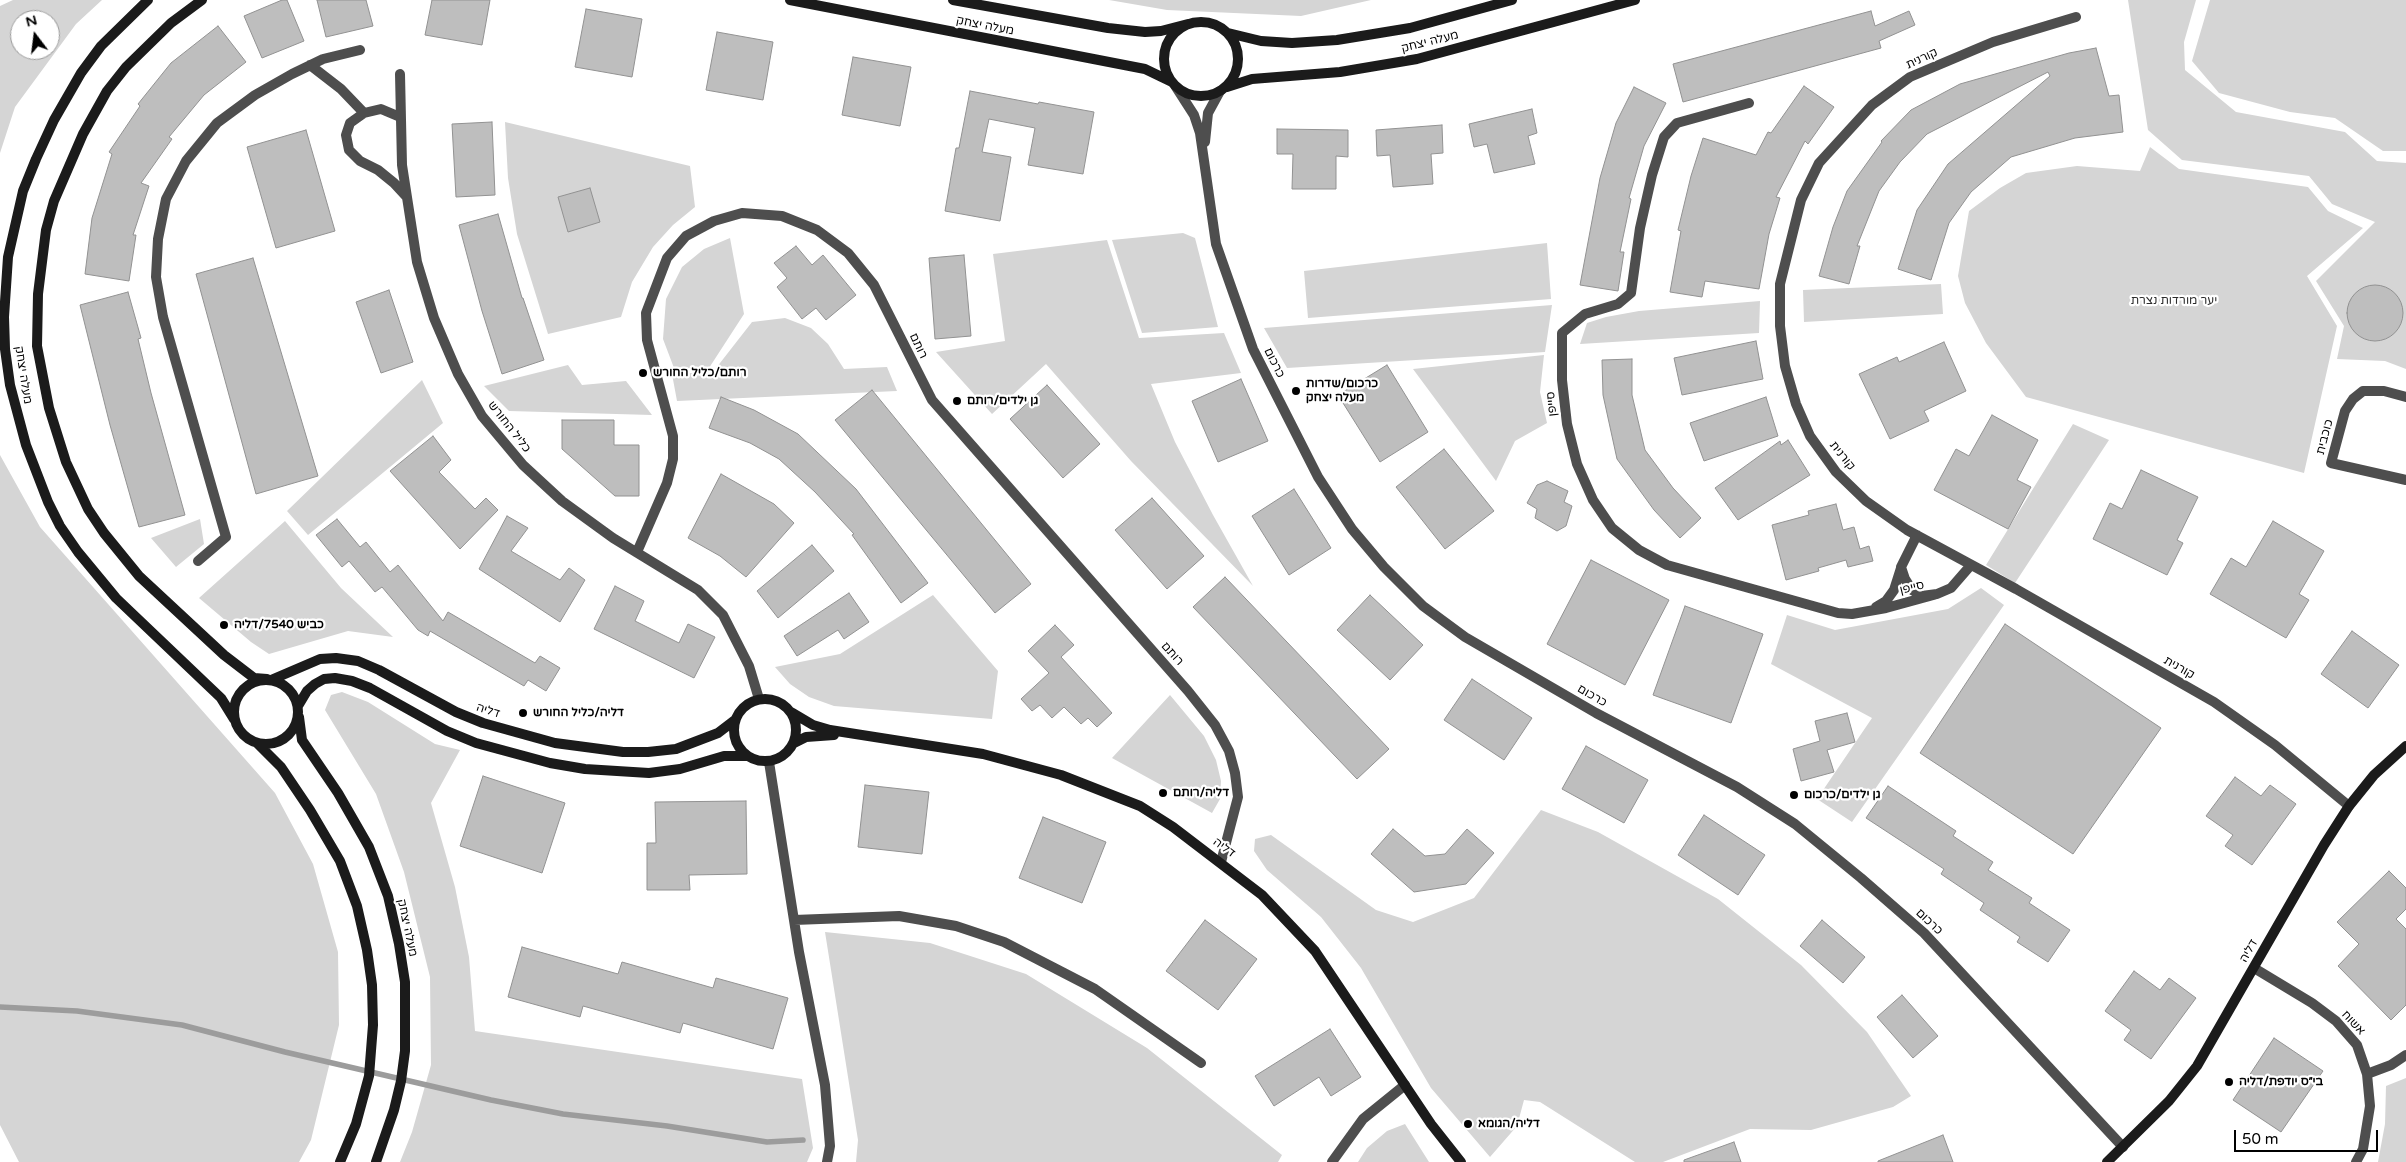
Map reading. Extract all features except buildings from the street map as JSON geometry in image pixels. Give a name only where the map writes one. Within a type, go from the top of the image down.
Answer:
[{"type":"street","name":"מעלה יצחק","points":[[148,0],[101,46],[81,73],[54,120],[30,175],[15,223],[8,257],[4,317],[5,349],[10,385],[26,445],[48,502],[60,526],[89,566],[116,598],[221,698],[234,719]]},
{"type":"street","name":"מעלה יצחק","points":[[202,0],[171,23],[126,67],[107,91],[83,134],[54,201],[46,230],[38,294],[38,346],[42,379],[57,435],[77,489],[93,517],[120,554],[140,576],[204,637],[254,678],[269,679]]},
{"type":"street","name":"מעלה יצחק","points":[[790,0],[1145,69],[1174,85]]},
{"type":"street","name":"מעלה יצחק","points":[[953,0],[1108,28],[1145,32],[1188,24]]},
{"type":"street","name":"מעלה יצחק","points":[[1228,33],[1261,42],[1292,43],[1337,40],[1410,28],[1512,0]]},
{"type":"street","name":"מעלה יצחק","points":[[1223,89],[1252,79],[1340,72],[1417,59],[1635,0]]},
{"type":"street","name":"קורנית","points":[[2076,17],[1993,42],[1910,77],[1872,105],[1819,163],[1801,200],[1780,284],[1780,326],[1786,366],[1796,404],[1810,436],[1836,472],[1866,501],[1917,535],[2214,702],[2275,745],[2350,806]]},
{"type":"street","points":[[1201,22],[1217,25],[1228,33],[1235,43],[1239,56],[1238,69],[1223,89],[1203,97],[1186,94],[1174,85],[1164,64],[1164,54],[1173,36],[1188,24],[1201,22]]},
{"type":"street","points":[[198,561],[226,537],[160,301],[156,277],[158,239],[166,198],[186,161],[217,123],[255,95],[310,65],[323,59],[360,50]]},
{"type":"street","points":[[310,65],[341,89],[364,114]]},
{"type":"street","name":"כליל החורש","points":[[400,74],[402,165],[417,262],[434,318],[458,374],[482,416],[523,464],[562,501],[636,552],[698,590],[723,615],[749,666],[759,699]]},
{"type":"street","name":"כרכום","points":[[1174,85],[1194,115],[1205,158]]},
{"type":"street","name":"כרכום","points":[[1223,89],[1208,113],[1205,158],[1209,202],[1216,244],[1253,349],[1318,477],[1352,529],[1384,567],[1423,606],[1465,637],[1596,713],[1737,787],[1795,824],[1862,878],[1924,933],[2124,1147]]},
{"type":"street","name":"סייפן","points":[[1749,103],[1677,123],[1664,137],[1652,175],[1640,228],[1631,294],[1618,304],[1585,314],[1562,333],[1562,380],[1567,424],[1578,464],[1593,500],[1612,528],[1639,550],[1667,565],[1813,608],[1852,614],[1876,608],[1886,601],[1894,590],[1901,567],[1917,535]]},
{"type":"street","points":[[400,117],[381,109],[364,114],[350,123],[346,135],[349,150],[360,161],[378,170],[406,196]]},
{"type":"street","name":"רותם","points":[[636,552],[667,483],[673,459],[673,436],[647,340],[646,313],[667,258],[686,236],[714,221],[742,213],[782,216],[817,230],[848,252],[874,285],[932,400],[1188,690],[1215,725],[1229,751],[1238,797],[1221,862]]},
{"type":"street","name":"כוכבית","points":[[2406,396],[2363,391],[2353,399],[2345,411],[2331,463],[2406,480]]},
{"type":"street","name":"סייפן","points":[[1863,611],[1937,594],[1951,588],[1972,565]]},
{"type":"street","name":"סייפן","points":[[1901,567],[1905,580],[1912,590],[1922,596],[1937,594]]},
{"type":"street","name":"דליה","points":[[269,679],[320,659],[336,658],[358,661],[379,670],[456,712],[483,723],[555,743],[623,752],[676,749],[718,733],[735,720]]},
{"type":"street","points":[[298,706],[307,691],[315,684],[324,679],[335,678],[352,681],[370,688],[447,731],[476,742],[550,762],[585,769],[649,773],[680,768],[724,756],[746,756]]},
{"type":"street","points":[[269,679],[288,687],[295,696],[299,717],[295,728],[288,737],[268,745],[246,738],[238,730],[234,719],[234,707],[237,697],[244,688],[256,681],[269,679]]},
{"type":"street","points":[[759,699],[773,700],[784,704],[791,712],[796,722],[797,733],[794,743],[784,755],[769,762],[757,761],[746,756],[739,748],[734,738],[735,720],[740,710],[749,703],[759,699]]},
{"type":"street","name":"דליה","points":[[791,712],[813,725],[850,734],[983,754],[1061,774],[1140,806],[1173,826],[1262,896],[1315,951],[1431,1124],[1460,1162]]},
{"type":"street","name":"מעלה יצחק","points":[[299,717],[302,740],[369,847],[388,896],[399,944],[404,982],[405,1050],[401,1081],[389,1126],[376,1162]]},
{"type":"street","name":"דליה","points":[[794,743],[818,735],[850,734]]},
{"type":"street","points":[[257,743],[281,767],[310,810],[340,861],[357,906],[367,950],[372,985],[372,1048],[369,1076],[356,1124],[340,1162]]},
{"type":"street","name":"דליה","points":[[2107,1162],[2169,1101],[2197,1066],[2324,845],[2350,806],[2374,775],[2406,746]]},
{"type":"street","points":[[769,762],[794,920],[825,1085],[830,1146],[827,1162]]},
{"type":"street","points":[[794,920],[899,916],[956,926],[1004,942],[1094,989],[1201,1063]]},
{"type":"street","name":"אשוח","points":[[2254,968],[2312,1003],[2336,1022],[2357,1045],[2367,1074],[2370,1106],[2363,1149],[2356,1162]]},
{"type":"street","points":[[2367,1074],[2391,1065],[2406,1055]]},
{"type":"street","points":[[1332,1162],[1363,1119],[1405,1085]]},
{"type":"green space","points":[[13,0],[102,0],[76,24],[60,46],[60,10],[10,10],[10,60],[50,60],[15,107],[0,153],[0,6]]},
{"type":"green space","points":[[1109,0],[1371,0],[1301,16],[1167,10]]},
{"type":"green space","points":[[2128,0],[2196,0],[2184,42],[2185,70],[2236,112],[2345,132],[2377,161],[2406,163],[2406,369],[2385,361],[2337,359],[2344,326],[2316,281],[2375,222],[2332,204],[2309,176],[2182,160],[2148,130]]},
{"type":"green space","points":[[2210,0],[2406,0],[2406,151],[2383,151],[2335,118],[2290,112],[2219,93],[2192,61]]},
{"type":"green space","points":[[505,122],[690,166],[695,207],[673,225],[653,247],[632,282],[621,317],[548,334],[517,234],[508,178]]},
{"type":"green space","name":"יער מורדות נצרת","points":[[2150,147],[2179,169],[2308,187],[2328,211],[2363,228],[2307,276],[2337,326],[2304,473],[2026,397],[1986,343],[1965,303],[1958,276],[1969,211],[2000,188],[2026,173],[2077,166],[2140,171]]},
{"type":"green space","points":[[1183,233],[1195,238],[1218,327],[1142,333],[1112,240]]},
{"type":"green space","points":[[730,238],[744,314],[709,368],[674,368],[663,339],[666,299],[682,267],[704,249]]},
{"type":"green space","points":[[1107,240],[1139,338],[1224,333],[1241,373],[1151,384],[1175,442],[1253,586],[1131,461],[1046,364],[992,414],[936,352],[1005,341],[993,254]]},
{"type":"green space","points":[[1547,243],[1551,299],[1308,318],[1304,271]]},
{"type":"green space","points":[[1941,284],[1943,314],[1804,322],[1803,290]]},
{"type":"green space","points":[[1760,301],[1759,333],[1580,344],[1587,323],[1606,317],[1639,311]]},
{"type":"green space","points":[[1552,305],[1545,352],[1287,368],[1264,328]]},
{"type":"green space","points":[[785,318],[811,328],[828,344],[844,369],[887,367],[897,391],[677,401],[672,374],[713,372],[752,322]]},
{"type":"green space","points":[[1544,355],[1540,392],[1547,423],[1515,441],[1496,481],[1413,369]]},
{"type":"green space","points":[[568,365],[582,385],[626,381],[652,415],[509,411],[484,386]]},
{"type":"green space","points":[[422,380],[443,423],[308,535],[287,511]]},
{"type":"green space","points":[[2073,424],[2109,440],[2015,583],[1986,565]]},
{"type":"green space","points":[[0,455],[40,527],[275,793],[313,864],[338,952],[339,1025],[311,1140],[299,1162],[19,1162],[0,1125]]},
{"type":"green space","points":[[200,519],[204,544],[176,567],[151,538]]},
{"type":"green space","points":[[285,521],[341,588],[393,637],[348,631],[269,654],[251,642],[199,598]]},
{"type":"green space","points":[[1981,588],[2004,605],[1852,822],[1817,799],[1872,718],[1771,664],[1787,615],[1835,630],[1948,609]]},
{"type":"green space","points":[[933,595],[998,671],[992,719],[834,706],[809,697],[790,684],[775,667],[840,654]]},
{"type":"green space","points":[[342,692],[368,702],[435,744],[460,750],[431,803],[455,887],[469,957],[475,1031],[802,1079],[813,1148],[807,1162],[400,1162],[412,1132],[431,1065],[430,977],[404,872],[376,794],[325,710],[331,695]]},
{"type":"green space","points":[[1170,695],[1204,736],[1216,760],[1221,781],[1220,799],[1212,813],[1112,758]]},
{"type":"green space","points":[[1541,810],[1598,832],[1718,899],[1801,965],[1867,1032],[1911,1096],[1893,1107],[1811,1130],[1750,1129],[1663,1162],[1635,1162],[1540,1102],[1524,1100],[1517,1126],[1490,1157],[1431,1088],[1361,968],[1321,917],[1267,870],[1254,851],[1255,839],[1271,835],[1376,910],[1413,922],[1474,898]]},
{"type":"green space","points":[[825,932],[930,943],[1026,974],[1147,1048],[1282,1155],[1278,1162],[856,1162],[858,1140]]},
{"type":"green space","points":[[2406,1078],[2406,1162],[2378,1162],[2385,1124],[2386,1086]]},
{"type":"green space","points":[[1405,1124],[1429,1162],[1358,1162],[1367,1148],[1387,1131]]},
{"type":"waterway","points":[[0,1007],[77,1011],[182,1025],[285,1052],[491,1100],[563,1114],[667,1126],[767,1142],[803,1140]]},
{"type":"place","name":"רותם/כליל החורש","points":[[643,373]]},
{"type":"place","name":"כרכום/שדרות מעלה יצחק","points":[[1296,391]]},
{"type":"place","name":"גן ילדים/רותם","points":[[957,401]]},
{"type":"place","name":"כביש 7540/דליה","points":[[224,625]]},
{"type":"place","name":"דליה/כליל החורש","points":[[523,713]]},
{"type":"place","name":"דליה/רותם","points":[[1163,793]]},
{"type":"place","name":"גן ילדים/כרכום","points":[[1794,795]]},
{"type":"place","name":"בי״ס יודפת/דליה","points":[[2229,1082]]},
{"type":"place","name":"דליה/הגומא","points":[[1468,1124]]}]
